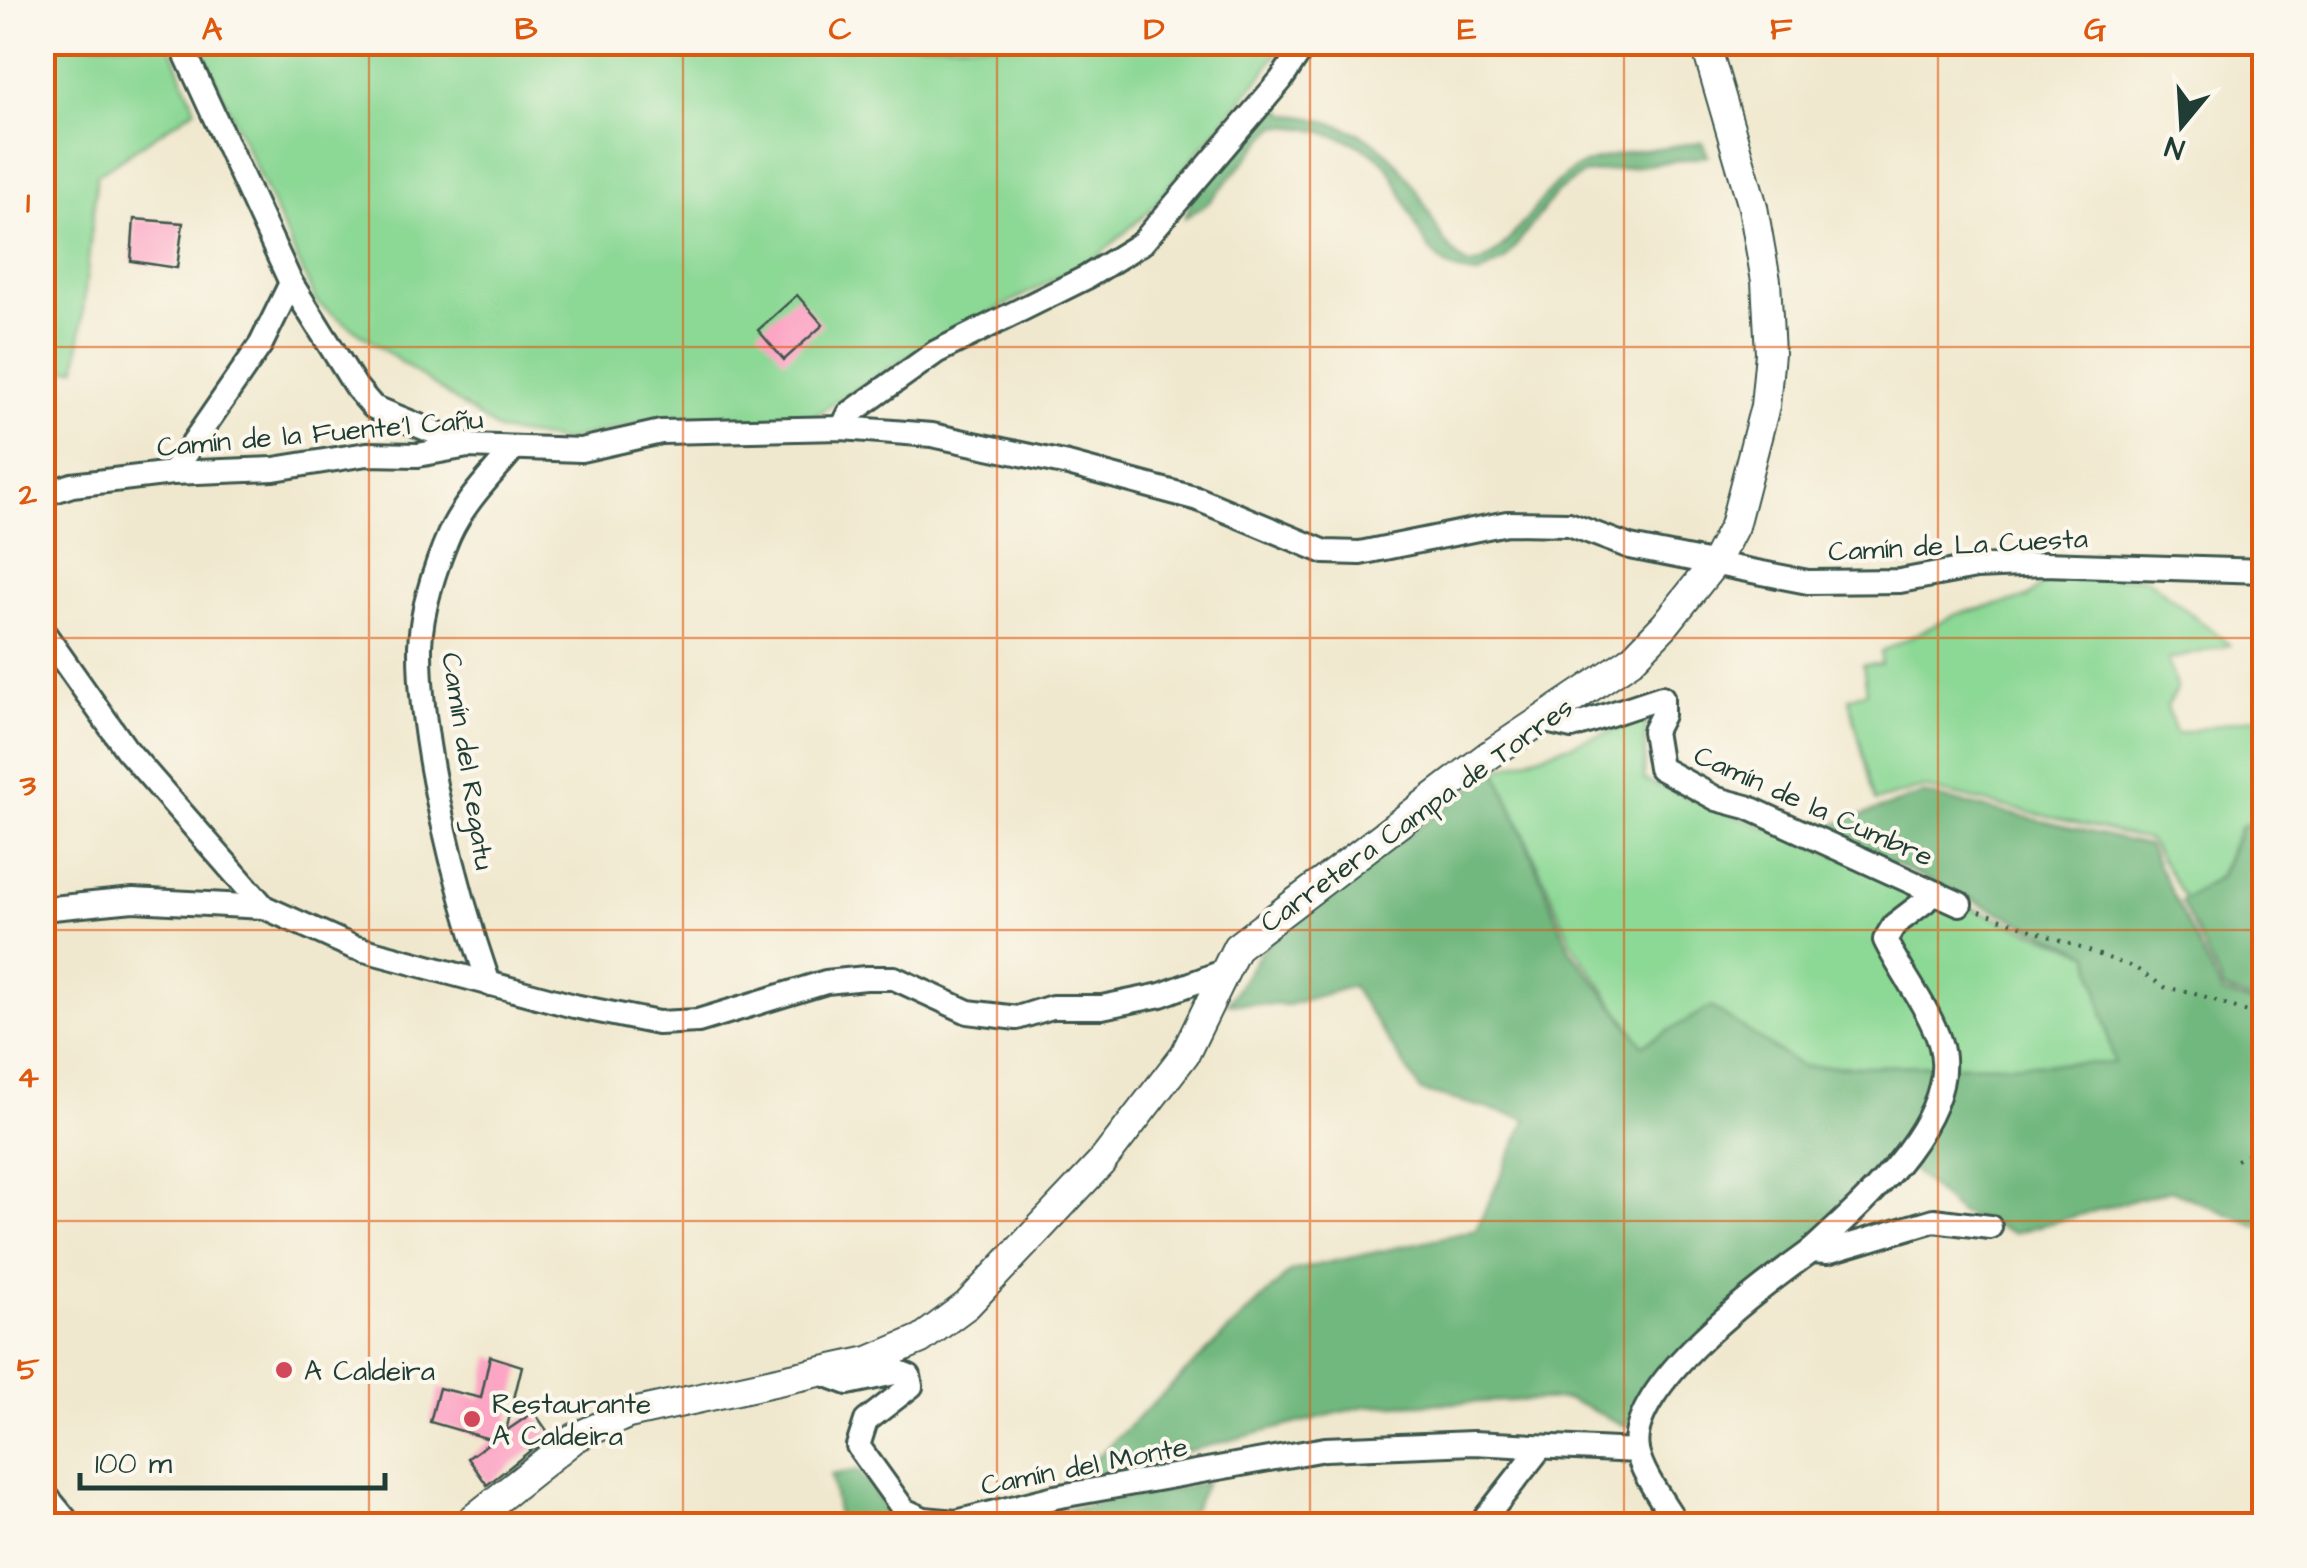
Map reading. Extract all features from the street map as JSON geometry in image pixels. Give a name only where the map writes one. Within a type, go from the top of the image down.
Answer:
[{"type":"street","points":[[180,42],[291,283],[372,408],[418,422],[468,446]]},
{"type":"street","points":[[842,428],[849,414],[936,352],[1088,277],[1142,243],[1282,80],[1306,42]]},
{"type":"street","name":"Carretera Campa de Torres","points":[[464,1526],[576,1437],[628,1414],[869,1361],[921,1339],[966,1305],[1101,1162],[1186,1054],[1238,947],[1542,720],[1630,660],[1716,562],[1748,485],[1770,354],[1766,281],[1753,207],[1705,42]]},
{"type":"street","points":[[172,473],[261,344],[291,283]]},
{"type":"street","name":"Camín de la Fuente'l Cañu","points":[[42,494],[72,485],[172,473],[274,469],[468,446],[581,450],[661,432],[842,428],[932,435],[1068,464],[1198,499],[1324,552],[1360,552],[1507,523],[1569,524],[1630,548],[1716,562]]},
{"type":"street","name":"Camín del Regatu","points":[[489,984],[464,910],[445,826],[426,714],[420,644],[431,589],[449,535],[474,492],[513,449]]},
{"type":"street","name":"Camín de La Cuesta","points":[[1716,562],[1808,582],[1900,581],[1976,567],[2044,564],[2264,571]]},
{"type":"street","points":[[42,630],[126,748],[264,908]]},
{"type":"street","name":"Camín de la Cumbre","points":[[1542,720],[1572,727],[1662,697],[1662,716],[1654,732],[1660,768],[1717,798],[1747,807],[1960,904]]},
{"type":"street","points":[[1678,1526],[1637,1452],[1638,1428],[1686,1354],[1811,1252],[1906,1152],[1944,1086],[1940,1044],[1885,940],[1894,925],[1936,893]]},
{"type":"street","points":[[42,909],[133,900],[264,908],[352,947],[658,1023],[698,1021],[826,982],[894,978],[968,1012],[1016,1018],[1052,1007],[1102,1007],[1161,994],[1225,971]]},
{"type":"street","points":[[1811,1252],[1827,1252],[1934,1220],[1990,1227]]},
{"type":"street","name":"Camín del Monte","points":[[820,1373],[848,1383],[899,1372],[909,1376],[911,1386],[866,1421],[858,1446],[904,1510],[924,1520],[956,1522],[1055,1497],[1325,1449],[1473,1443],[1541,1446]]},
{"type":"street","points":[[1479,1526],[1541,1446],[1637,1452]]},
{"type":"street","points":[[42,1490],[72,1526]]},
{"type":"path","points":[[1960,904],[2135,968],[2166,988],[2192,992],[2264,1018]]},
{"type":"path","points":[[2236,1160],[2264,1147]]},
{"type":"green space","points":[[43,43],[169,43],[195,109],[97,175],[77,368],[43,374]]},
{"type":"green space","points":[[199,43],[1283,43],[1263,74],[1148,212],[1098,256],[909,356],[798,426],[657,419],[564,441],[499,431],[317,303]]},
{"type":"green space","points":[[1280,108],[1287,114],[1352,130],[1384,150],[1411,182],[1446,243],[1468,265],[1496,253],[1560,180],[1586,164],[1702,142],[1708,156],[1583,174],[1557,192],[1505,260],[1478,275],[1458,271],[1431,251],[1398,185],[1380,159],[1353,142],[1305,128],[1276,126],[1209,202],[1185,218],[1192,197]]},
{"type":"green space","points":[[2052,576],[2146,578],[2230,645],[2168,660],[2177,690],[2167,706],[2176,734],[2264,715],[2264,821],[2240,826],[2219,876],[2185,899],[2149,840],[1923,788],[1875,802],[1849,698],[1867,691],[1863,665],[1881,664],[1881,652],[1957,614],[2027,598]]},
{"type":"green space","points":[[1646,719],[1644,780],[2090,954],[2115,1063],[1802,1067],[1711,1007],[1643,1045],[1573,945],[1496,770]]},
{"type":"green space","points":[[1496,770],[1570,949],[1643,1045],[1711,1007],[1802,1067],[2114,1063],[2090,954],[1820,830],[1923,794],[2148,845],[2222,993],[2264,1008],[2264,1229],[2171,1190],[2014,1233],[1960,1213],[1906,1164],[1716,1327],[1626,1426],[1568,1399],[1365,1406],[1073,1480],[1291,1271],[1476,1230],[1527,1119],[1421,1091],[1352,986],[1287,1005],[1228,1003],[1264,947],[1312,906]]},
{"type":"green space","points":[[2264,822],[2264,1005],[2224,990],[2181,901],[2221,877],[2241,826]]},
{"type":"green space","points":[[858,1470],[887,1511],[933,1525],[839,1525],[831,1475]]},
{"type":"green space","points":[[1206,1483],[1186,1525],[984,1525]]},
{"type":"building","points":[[134,219],[183,223],[177,268],[131,261]]},
{"type":"building","points":[[797,295],[823,325],[784,360],[758,330]]},
{"type":"building","name":"Restaurante A Caldeira","points":[[490,1356],[522,1366],[506,1431],[534,1412],[550,1435],[487,1485],[468,1458],[493,1440],[430,1422],[439,1388],[481,1398]]},
{"type":"place","name":"A Caldeira","points":[[284,1370]]},
{"type":"place","name":"Restaurante A Caldeira","points":[[472,1419]]}]
